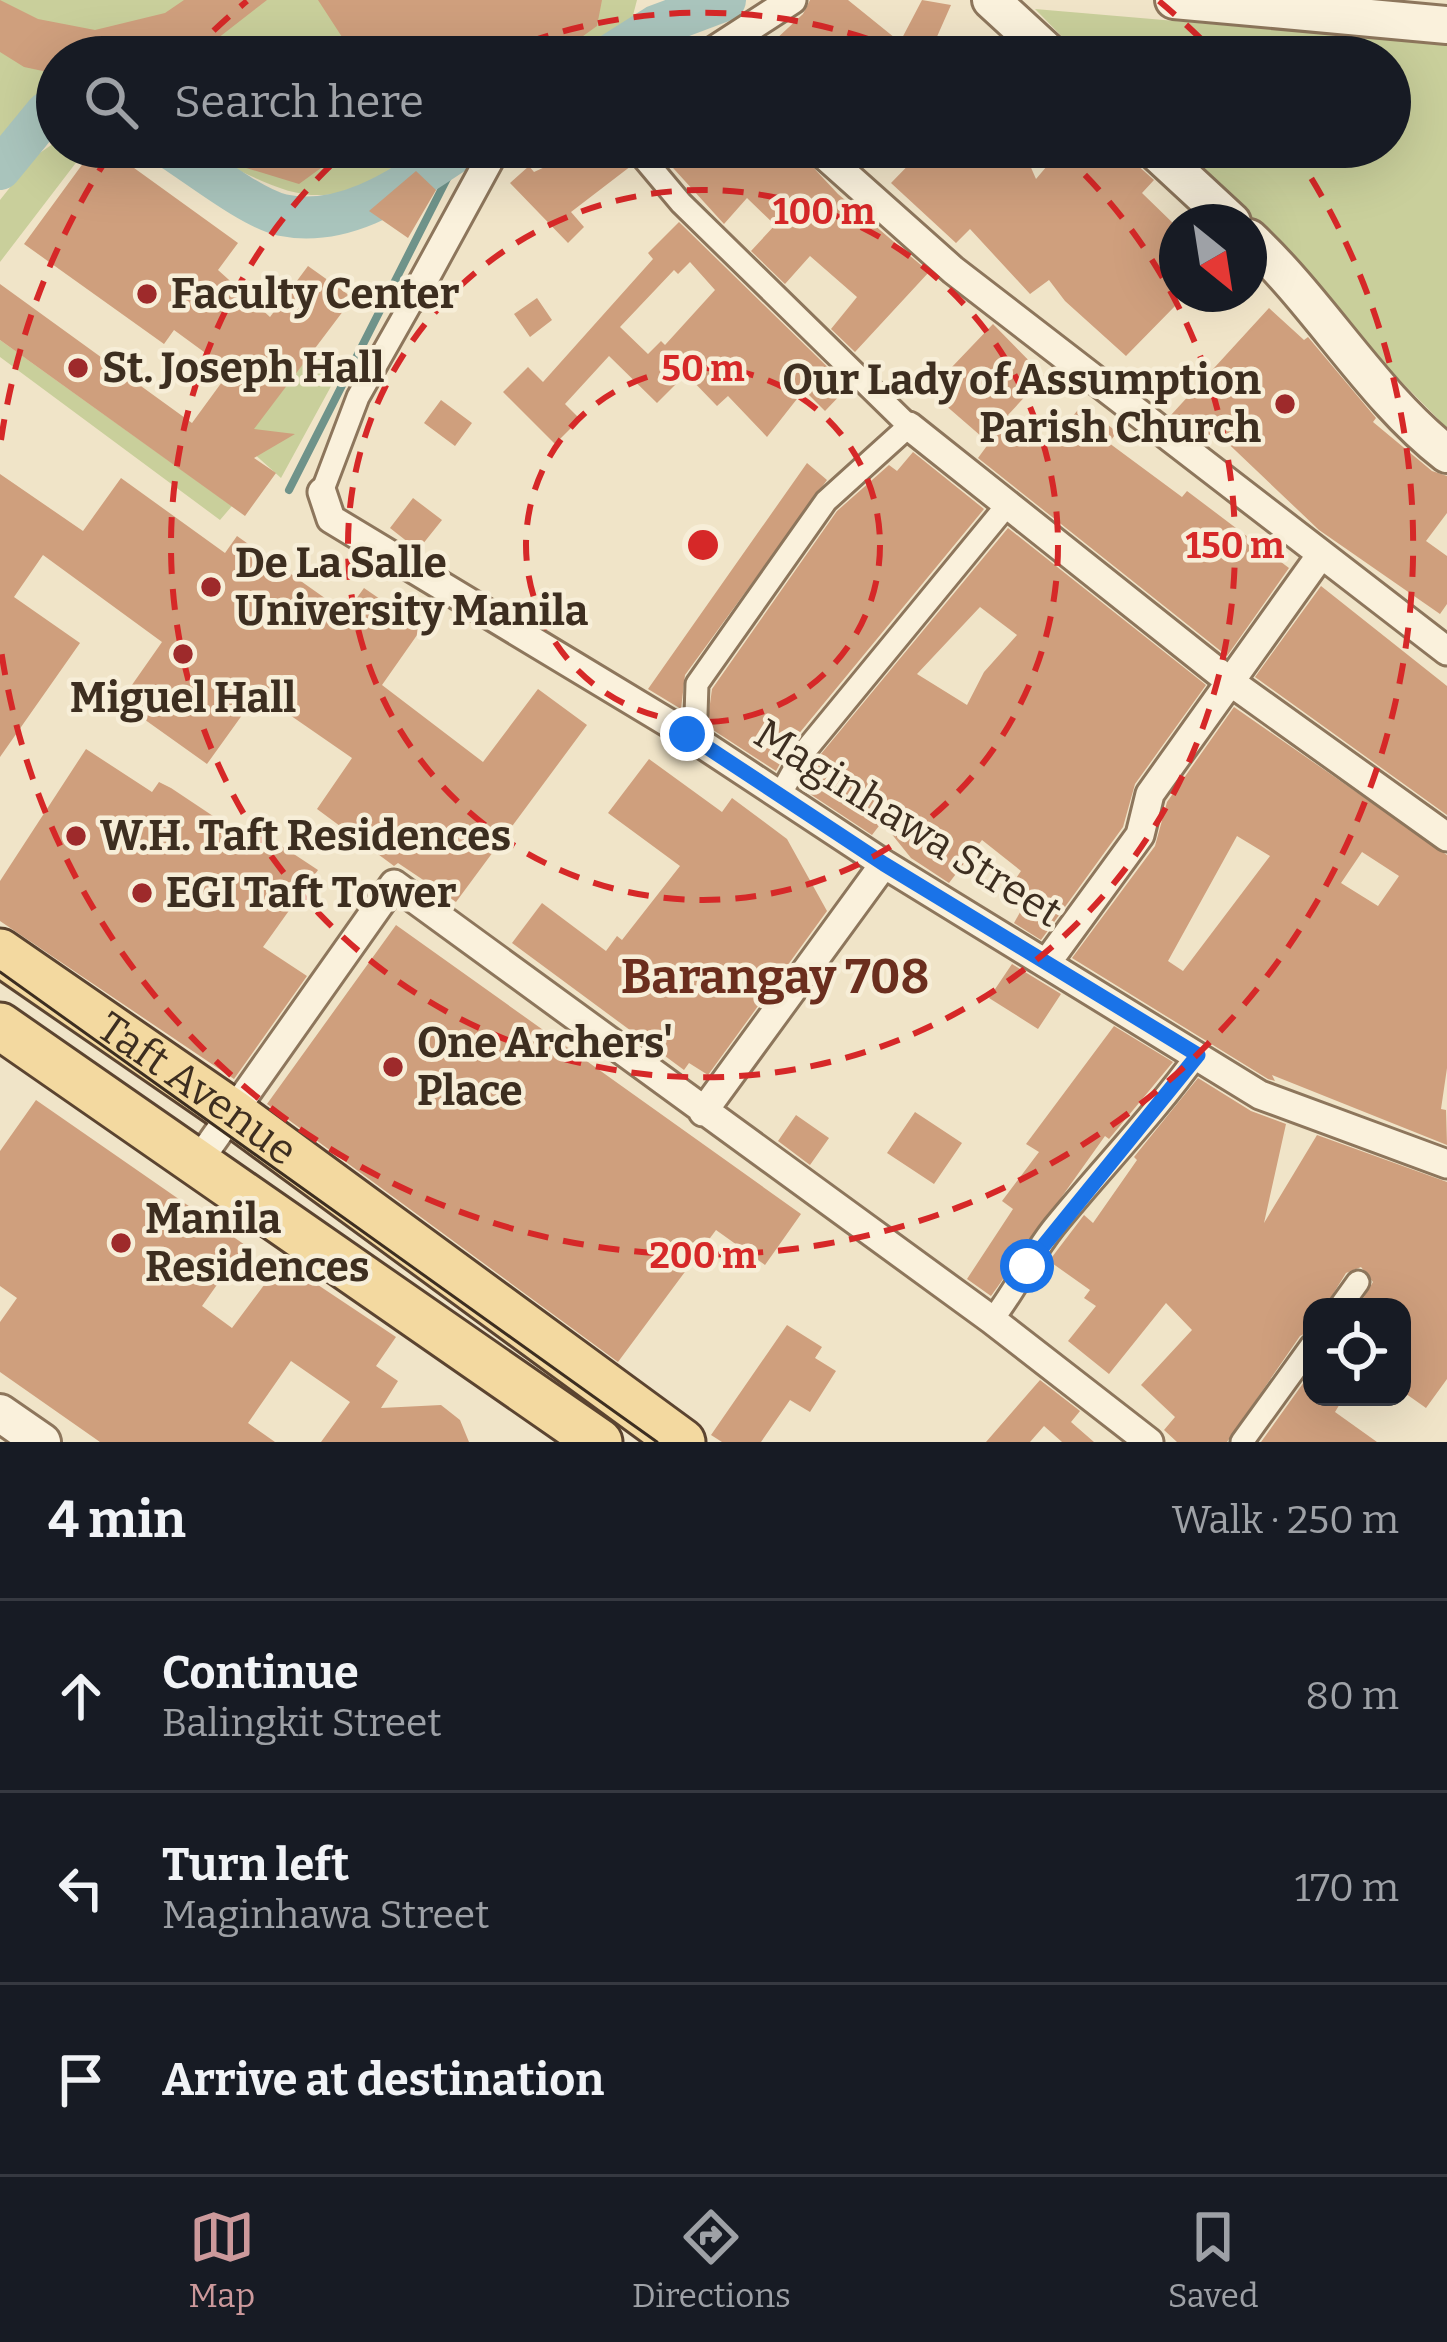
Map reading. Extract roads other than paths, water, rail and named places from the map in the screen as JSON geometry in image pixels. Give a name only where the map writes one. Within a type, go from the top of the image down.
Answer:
[{"type":"main road","name":"Taft Avenue","points":[[0,952],[232,1112],[682,1442]]},
{"type":"main road","name":"Taft Avenue","points":[[0,1026],[599,1442]]},
{"type":"street","points":[[734,36],[793,0]]},
{"type":"street","points":[[991,0],[1030,36]]},
{"type":"street","points":[[1174,0],[1447,25]]},
{"type":"street","name":"Maginhawa Street","points":[[485,168],[358,397],[322,492],[331,519],[687,734],[884,864],[1260,1094],[1447,1164]]},
{"type":"street","points":[[652,168],[681,203],[909,426],[1228,680],[1447,837]]},
{"type":"street","points":[[839,168],[953,270],[1447,651]]},
{"type":"street","points":[[1174,168],[1213,204]]},
{"type":"street","points":[[1267,257],[1330,323],[1400,410],[1447,454]]},
{"type":"street","points":[[687,734],[696,715],[697,684],[804,530],[826,501],[909,426]]},
{"type":"street","points":[[780,795],[804,752],[1008,504]]},
{"type":"street","points":[[1048,961],[1140,835],[1150,794],[1320,556]]},
{"type":"street","points":[[703,1112],[884,864]]},
{"type":"street","points":[[196,1163],[394,884],[992,1320],[1149,1442]]},
{"type":"street","points":[[992,1320],[1015,1292],[1033,1253],[1150,1119],[1198,1055]]},
{"type":"street","points":[[1346,1298],[1358,1282]]},
{"type":"street","points":[[1242,1442],[1303,1357]]},
{"type":"street","points":[[0,1412],[42,1442]]},
{"type":"waterway","points":[[640,36],[725,0]]},
{"type":"waterway","points":[[0,169],[36,125]]},
{"type":"waterway","points":[[199,168],[269,211],[307,217],[355,209],[430,168]]},
{"type":"waterway","points":[[289,490],[452,168]]},
{"type":"tram line","points":[[0,972],[657,1442]]},
{"type":"place","name":"Faculty Center","points":[[147,294]]},
{"type":"place","name":"St. Joseph Hall","points":[[78,368]]},
{"type":"place","name":"Our Lady of Assumption Parish Church","points":[[1285,404]]},
{"type":"place","name":"De La Salle University Manila","points":[[211,587]]},
{"type":"place","name":"Miguel Hall","points":[[183,654]]},
{"type":"place","name":"W.H. Taft Residences","points":[[76,836]]},
{"type":"place","name":"EGI Taft Tower","points":[[142,893]]},
{"type":"place","name":"One Archers' Place","points":[[393,1067]]},
{"type":"place","name":"Manila Residences","points":[[121,1243]]},
{"type":"district","name":"Barangay 708","points":[[775,977]]}]
